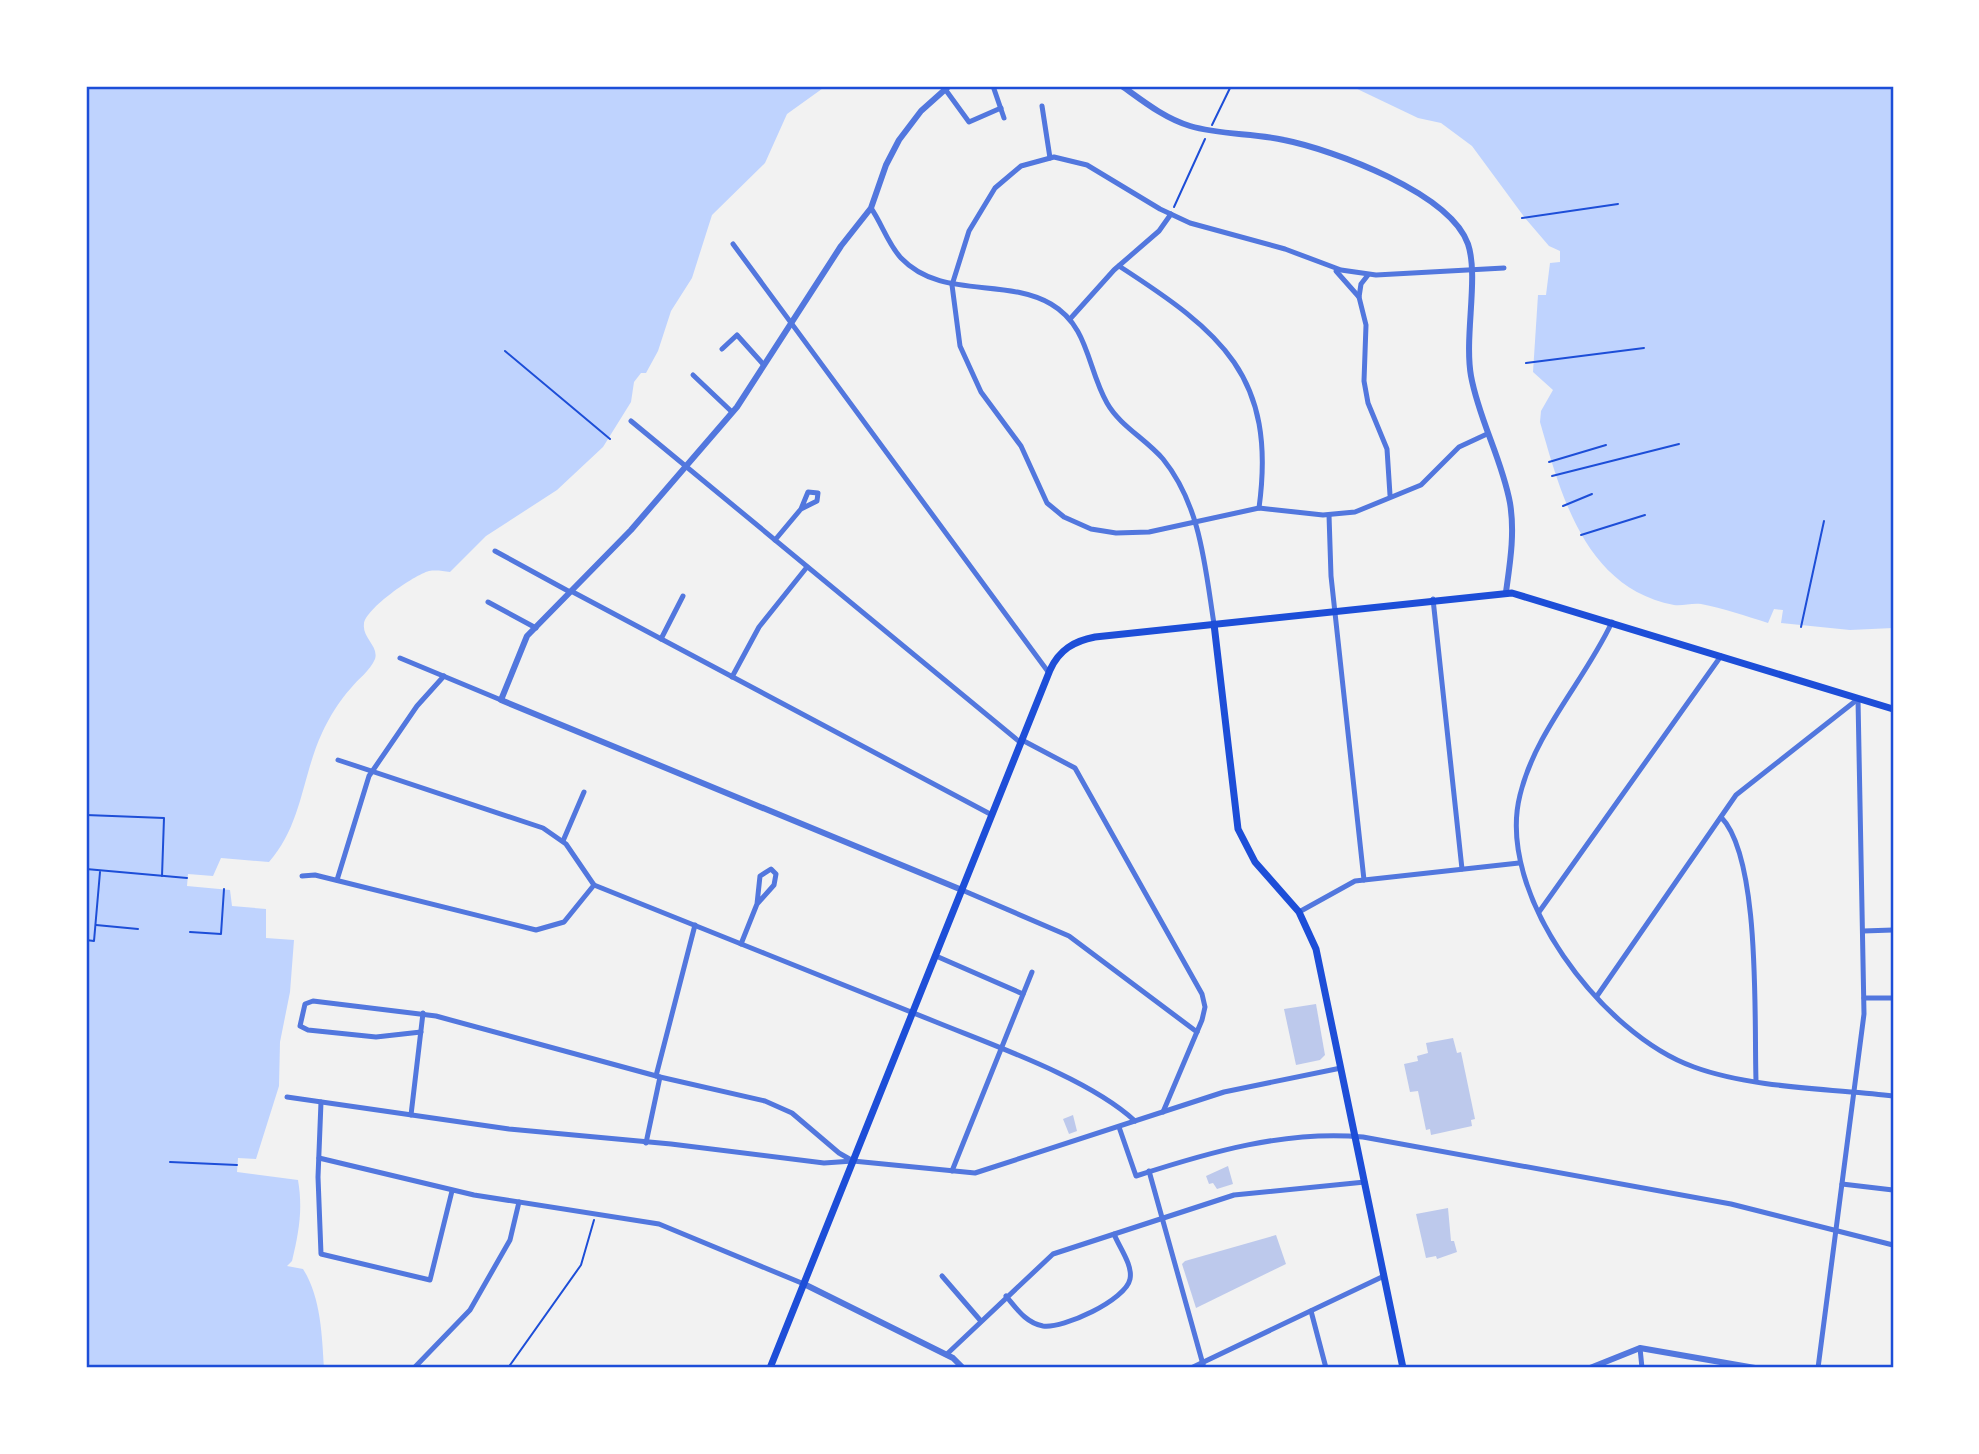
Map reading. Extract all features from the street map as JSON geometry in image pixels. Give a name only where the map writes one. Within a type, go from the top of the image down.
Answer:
[{"type":"main road","points":[[770,1368],[1049,673],[1059,655],[1081,640],[1506,592],[1893,709]]},
{"type":"main road","points":[[1214,624],[1237,824],[1255,862],[1298,912],[1318,954],[1403,1368]]},
{"type":"street","points":[[993,86],[1004,118]]},
{"type":"street","points":[[1122,86],[1168,117],[1209,130],[1272,137],[1310,146],[1396,183],[1434,204],[1453,220],[1466,242],[1472,270],[1469,360],[1487,434],[1511,509],[1512,549],[1506,592]]},
{"type":"street","points":[[501,700],[526,639],[631,530],[732,412],[841,246],[871,208],[888,160],[921,111],[947,87],[969,122],[1000,108]]},
{"type":"street","points":[[1042,106],[1050,158]]},
{"type":"street","points":[[1487,434],[1459,447],[1421,485],[1390,495],[1360,510],[1329,515],[1259,508],[1149,532],[1109,533],[1074,523],[1051,507],[1040,493],[1021,446],[984,399],[967,366],[958,335],[952,285],[969,230],[995,188],[1021,166],[1050,158],[1083,164],[1171,214],[1221,233],[1290,250],[1333,268],[1368,275],[1504,268]]},
{"type":"street","points":[[871,208],[901,258],[919,272],[952,285],[1026,293],[1054,306],[1070,319],[1085,343],[1107,402],[1171,469],[1196,522],[1214,624]]},
{"type":"street","points":[[1070,319],[1119,266],[1162,228],[1171,214]]},
{"type":"street","points":[[733,244],[1049,673]]},
{"type":"street","points":[[1119,266],[1194,318],[1225,348],[1241,371],[1254,402],[1262,433],[1264,469],[1259,508]]},
{"type":"street","points":[[1333,268],[1359,297]]},
{"type":"street","points":[[1368,275],[1361,284],[1359,297],[1366,325],[1364,386],[1387,449],[1390,495]]},
{"type":"street","points":[[722,349],[737,335],[764,364]]},
{"type":"street","points":[[693,375],[732,412]]},
{"type":"street","points":[[631,421],[1021,741],[1075,768],[1200,990],[1205,1007],[1163,1112]]},
{"type":"street","points":[[775,540],[801,509]]},
{"type":"street","points":[[1329,515],[1335,611],[1363,880]]},
{"type":"street","points":[[495,551],[992,815]]},
{"type":"street","points":[[732,677],[762,622],[807,567]]},
{"type":"street","points":[[661,639],[683,596]]},
{"type":"street","points":[[1433,600],[1462,869]]},
{"type":"street","points":[[488,603],[536,628]]},
{"type":"street","points":[[1612,622],[1527,771],[1516,812],[1519,863],[1539,912],[1569,962],[1597,996],[1629,1027],[1677,1060],[1719,1074],[1893,1097]]},
{"type":"street","points":[[1539,912],[1721,656]]},
{"type":"street","points":[[400,658],[1069,936],[1197,1032]]},
{"type":"street","points":[[337,880],[372,771],[417,706],[444,677]]},
{"type":"street","points":[[1597,996],[1740,791],[1858,699]]},
{"type":"street","points":[[1818,1368],[1864,998],[1858,699]]},
{"type":"street","points":[[338,760],[538,826],[563,841],[594,885],[1002,1048],[1099,1094],[1118,1105],[1135,1121]]},
{"type":"street","points":[[563,841],[584,792]]},
{"type":"street","points":[[1721,817],[1740,851],[1748,884],[1756,1080]]},
{"type":"street","points":[[1298,912],[1350,883],[1363,880],[1519,863]]},
{"type":"street","points":[[741,944],[757,904],[760,876],[771,869],[776,874],[775,882],[757,904]]},
{"type":"street","points":[[302,876],[313,874],[536,930],[564,922],[594,885]]},
{"type":"street","points":[[646,1143],[658,1077],[695,925]]},
{"type":"street","points":[[1863,931],[1893,930]]},
{"type":"street","points":[[936,956],[1023,994]]},
{"type":"street","points":[[952,1171],[1032,972]]},
{"type":"street","points":[[1864,998],[1893,998]]},
{"type":"street","points":[[421,1032],[381,1037],[307,1030],[302,1028],[300,1018],[305,1004],[313,1001],[423,1013],[658,1077],[775,1104],[797,1117],[841,1155],[853,1161]]},
{"type":"street","points":[[411,1115],[423,1013]]},
{"type":"street","points":[[287,1097],[499,1128],[824,1163],[853,1161],[975,1173],[1244,1086],[1342,1068]]},
{"type":"street","points":[[321,1102],[318,1158],[321,1255],[430,1280],[452,1191]]},
{"type":"street","points":[[1119,1126],[1136,1176],[1240,1146],[1307,1137],[1356,1136],[1706,1199],[1893,1245]]},
{"type":"street","points":[[318,1158],[452,1191],[665,1226],[804,1284],[947,1354],[963,1368]]},
{"type":"street","points":[[1149,1171],[1203,1366]]},
{"type":"street","points":[[947,1354],[1050,1256],[1238,1194],[1365,1182]]},
{"type":"street","points":[[1842,1184],[1893,1190]]},
{"type":"street","points":[[414,1368],[470,1310],[509,1242],[519,1202]]},
{"type":"street","points":[[1006,1296],[1028,1320],[1049,1326],[1066,1323],[1113,1300],[1125,1290],[1130,1277],[1114,1234]]},
{"type":"street","points":[[942,1276],[980,1320]]},
{"type":"street","points":[[1191,1368],[1203,1366],[1384,1276]]},
{"type":"street","points":[[1311,1311],[1326,1368]]},
{"type":"street","points":[[1590,1368],[1640,1348],[1755,1368]]},
{"type":"street","points":[[1640,1348],[1642,1368]]},
{"type":"path","points":[[1171,214],[1231,86]]},
{"type":"path","points":[[1522,218],[1618,204]]},
{"type":"path","points":[[1526,363],[1644,348]]},
{"type":"path","points":[[505,351],[610,439]]},
{"type":"path","points":[[1552,476],[1679,444]]},
{"type":"path","points":[[1549,462],[1606,445]]},
{"type":"path","points":[[1563,506],[1592,494]]},
{"type":"path","points":[[1581,535],[1645,515]]},
{"type":"path","points":[[1801,627],[1824,521]]},
{"type":"path","points":[[86,815],[164,818],[162,876]]},
{"type":"path","points":[[86,870],[187,878]]},
{"type":"path","points":[[86,940],[94,941],[100,871]]},
{"type":"path","points":[[190,932],[220,934],[224,889]]},
{"type":"path","points":[[95,925],[138,929]]},
{"type":"path","points":[[170,1162],[237,1165]]},
{"type":"path","points":[[508,1368],[581,1265],[596,1214]]},
{"type":"water","points":[[86,86],[826,86],[787,114],[765,163],[712,215],[692,278],[671,311],[658,351],[646,373],[641,373],[634,382],[631,402],[603,447],[557,490],[486,536],[450,572],[429,571],[422,574],[391,593],[366,618],[365,634],[375,650],[375,659],[342,698],[328,721],[315,749],[295,816],[280,848],[269,862],[221,858],[213,876],[188,874],[187,886],[230,890],[232,906],[266,909],[266,938],[294,940],[290,992],[280,1042],[279,1086],[256,1159],[238,1158],[237,1172],[298,1180],[298,1230],[292,1261],[287,1266],[303,1269],[314,1292],[320,1317],[324,1368],[86,1368]]},
{"type":"water","points":[[1351,86],[1893,86],[1893,628],[1850,630],[1781,623],[1783,610],[1774,609],[1768,623],[1701,604],[1674,605],[1644,595],[1618,580],[1598,559],[1568,507],[1540,422],[1541,411],[1553,390],[1533,372],[1538,295],[1546,295],[1550,263],[1560,262],[1560,251],[1549,246],[1525,218],[1472,146],[1441,123],[1418,118]]},
{"type":"building","points":[[1316,1004],[1325,1055],[1320,1060],[1296,1065],[1284,1009]]},
{"type":"building","points":[[1453,1038],[1457,1053],[1461,1052],[1475,1119],[1471,1120],[1472,1126],[1431,1135],[1430,1129],[1426,1130],[1418,1091],[1410,1092],[1404,1064],[1418,1061],[1417,1056],[1428,1053],[1426,1043]]},
{"type":"building","points":[[1073,1115],[1077,1131],[1069,1134],[1063,1119]]},
{"type":"building","points":[[1228,1166],[1233,1184],[1217,1189],[1213,1183],[1209,1184],[1206,1176]]},
{"type":"building","points":[[1448,1208],[1451,1241],[1454,1241],[1457,1252],[1437,1259],[1436,1256],[1426,1258],[1416,1214]]},
{"type":"building","points":[[1276,1235],[1286,1264],[1196,1308],[1182,1264],[1185,1261]]}]
